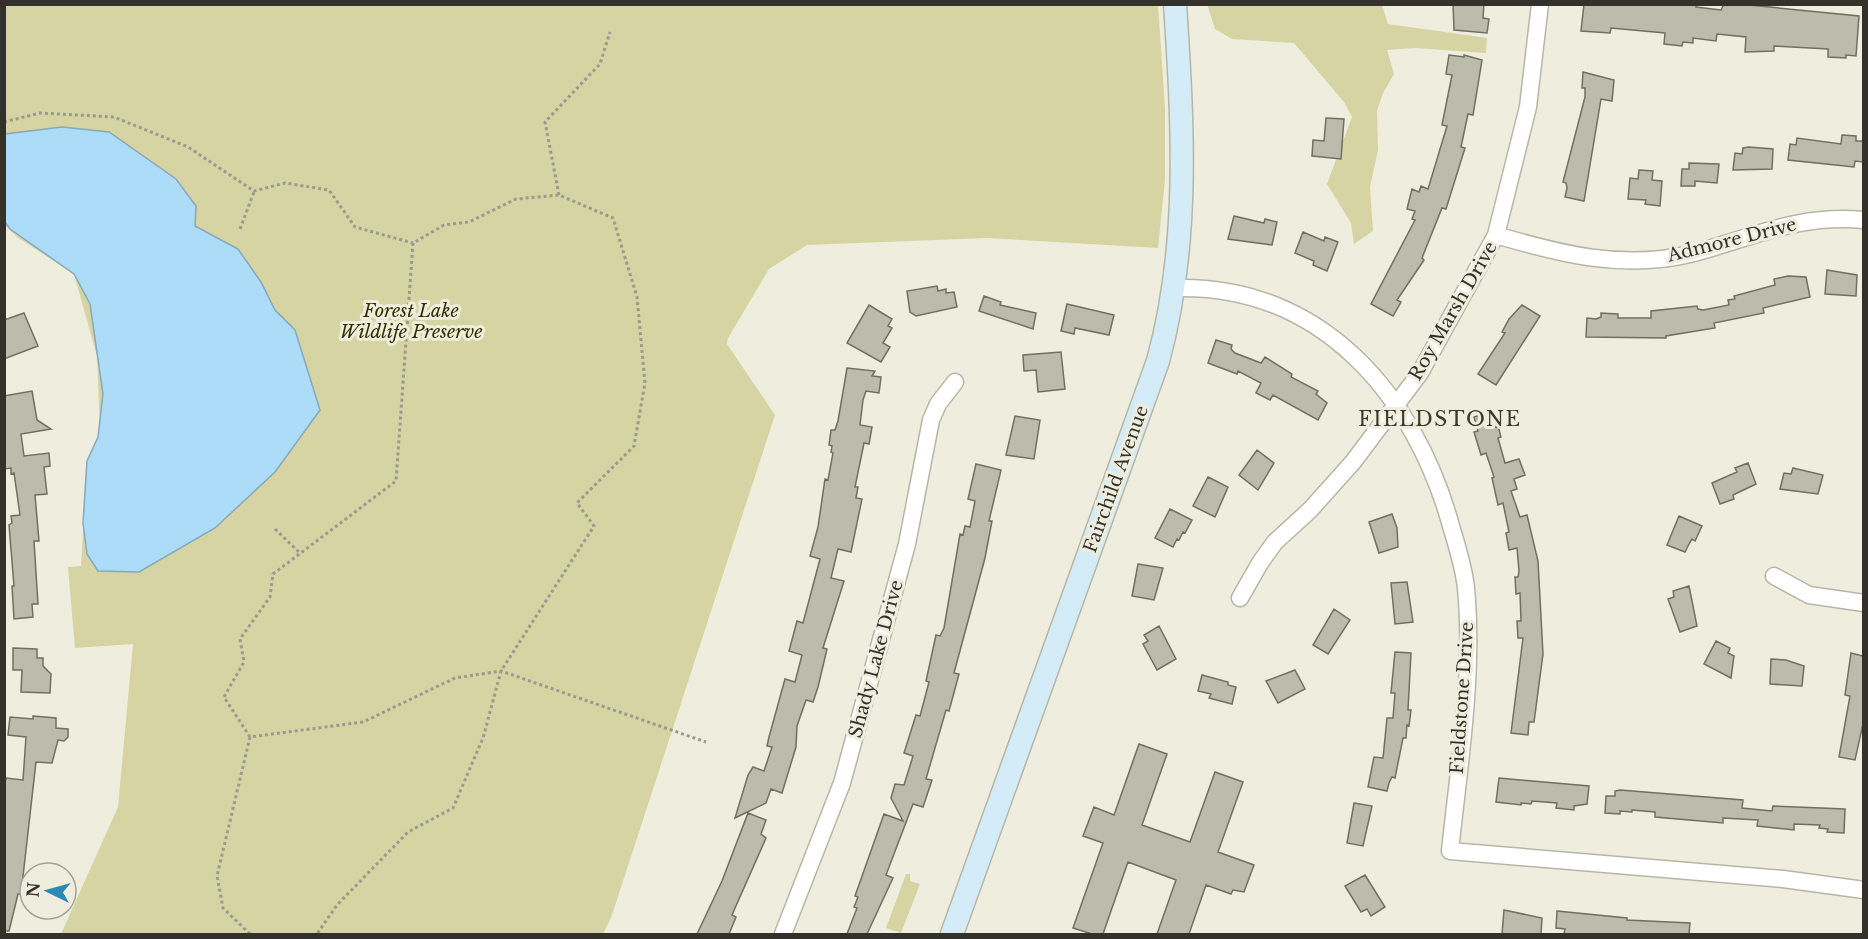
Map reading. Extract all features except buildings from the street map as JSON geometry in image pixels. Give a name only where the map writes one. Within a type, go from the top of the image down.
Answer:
[{"type":"main road","name":"Fairchild Avenue","points":[[952,934],[1158,361],[1175,288],[1182,177],[1182,110],[1175,4]]},
{"type":"street","name":"Roy Marsh Drive","points":[[1240,598],[1275,542],[1310,510],[1353,462],[1396,405],[1442,335],[1496,235],[1528,107],[1540,4]]},
{"type":"street","name":"Admore Drive","points":[[1496,235],[1591,260],[1622,261],[1689,254],[1775,226],[1815,220],[1863,220]]},
{"type":"street","name":"Fieldstone Drive","points":[[1175,288],[1201,287],[1233,294],[1286,311],[1311,324],[1350,351],[1380,381],[1413,429],[1445,504],[1466,585],[1468,626],[1465,686],[1450,851],[1783,879],[1863,890]]},
{"type":"street","name":"Shady Lake Drive","points":[[783,934],[842,783],[907,544],[931,420],[938,404],[955,382]]},
{"type":"street","points":[[1774,576],[1809,595],[1863,603]]},
{"type":"path","points":[[559,195],[544,122],[600,64],[610,32]]},
{"type":"path","points":[[4,122],[40,113],[114,117],[188,147],[254,191],[285,183],[329,190],[355,227],[413,243],[444,225],[469,222],[516,199],[559,195],[613,218],[637,297],[645,383],[634,446],[577,502],[594,526],[501,671],[483,738],[453,808],[408,832],[337,905],[317,934]]},
{"type":"path","points":[[240,230],[254,191]]},
{"type":"path","points":[[250,934],[223,908],[217,876],[250,737],[224,697],[244,662],[240,639],[270,597],[273,574],[396,481],[413,243]]},
{"type":"path","points":[[275,529],[301,554]]},
{"type":"path","points":[[250,737],[363,722],[455,678],[501,671],[706,742]]},
{"type":"green space","points":[[1207,4],[1382,5],[1388,24],[1487,38],[1486,53],[1415,48],[1387,50],[1394,74],[1383,93],[1377,111],[1378,150],[1370,187],[1373,231],[1354,244],[1351,223],[1327,184],[1352,117],[1344,102],[1294,43],[1232,39],[1215,29]]},
{"type":"green space","name":"Forest Lake Wildlife Preserve","points":[[4,5],[1158,5],[1165,108],[1165,180],[1158,248],[987,238],[807,245],[769,269],[728,338],[727,344],[775,415],[611,918],[603,934],[61,934],[67,921],[78,921],[78,896],[118,807],[133,644],[75,648],[68,567],[81,566],[87,466],[100,429],[97,356],[74,274],[17,237],[5,225]]},
{"type":"green space","points":[[906,874],[910,874],[910,881],[920,884],[901,933],[886,928]]},
{"type":"water","points":[[62,127],[109,132],[176,179],[196,206],[195,226],[238,249],[261,282],[275,310],[295,330],[320,410],[275,472],[215,528],[139,572],[98,571],[87,554],[83,523],[87,461],[98,437],[103,394],[90,304],[74,274],[10,229],[5,222],[5,134]]},
{"type":"district","name":"FIELDSTONE","points":[[1440,419]]}]
